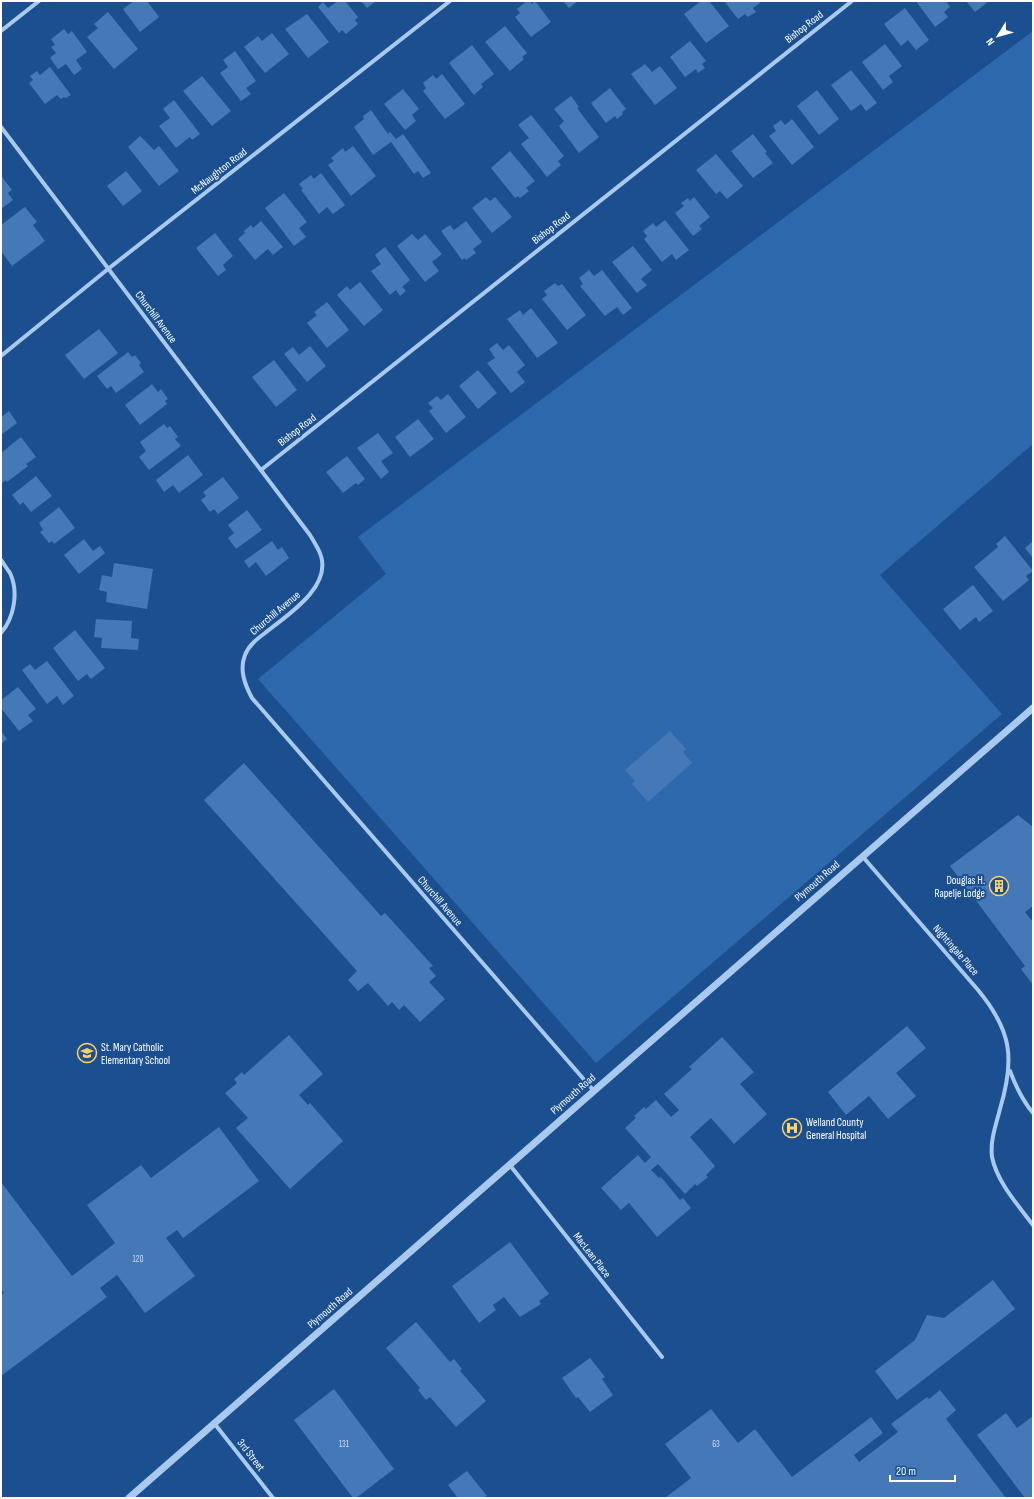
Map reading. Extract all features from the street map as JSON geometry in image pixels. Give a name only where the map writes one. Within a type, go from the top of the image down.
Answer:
[{"type":"street","points":[[1,31],[38,1]]},
{"type":"street","name":"McNaughton Road","points":[[1,356],[108,269],[450,1]]},
{"type":"street","name":"Bishop Road","points":[[261,470],[852,1]]},
{"type":"street","name":"Churchill Avenue","points":[[1,127],[310,535],[319,551],[323,565],[320,580],[311,594],[257,639],[244,656],[242,672],[244,681],[252,698],[594,1091]]},
{"type":"street","points":[[1,560],[10,575],[15,595],[12,613],[1,633]]},
{"type":"street","name":"Plymouth Road","points":[[129,1498],[509,1164],[1033,708]]},
{"type":"street","name":"Nightingale Place","points":[[863,857],[990,1004],[999,1018],[1009,1051],[1010,1068],[1007,1087],[992,1136],[992,1157],[999,1177],[1033,1225]]},
{"type":"street","name":"Nightingale Place","points":[[1010,1068],[1015,1085],[1033,1113]]},
{"type":"street","name":"MacLean Place","points":[[509,1164],[662,1357]]},
{"type":"street","name":"3rd Street","points":[[214,1423],[273,1498]]},
{"type":"shaded area","points":[[1033,31],[1033,444],[880,575],[1002,714],[596,1063],[258,679],[386,574],[358,537]]},
{"type":"building","points":[[134,1],[147,1],[159,17],[140,32],[123,9]]},
{"type":"building","points":[[338,1],[345,1],[358,17],[355,20],[358,24],[346,34],[342,30],[339,33],[318,7],[323,2],[328,8]]},
{"type":"building","points":[[361,1],[376,1],[367,8]]},
{"type":"building","points":[[527,1],[530,1],[532,4],[535,1],[551,22],[531,37],[515,17],[520,13],[517,9]]},
{"type":"building","points":[[563,1],[578,1],[569,8]]},
{"type":"building","points":[[701,1],[709,1],[729,26],[706,43],[684,14]]},
{"type":"building","points":[[724,1],[758,1],[760,3],[753,8],[756,12],[748,17],[745,14],[738,19]]},
{"type":"building","points":[[916,1],[946,1],[950,7],[944,12],[948,17],[935,27]]},
{"type":"building","points":[[966,1],[989,1],[975,12]]},
{"type":"building","points":[[905,8],[929,40],[916,50],[908,40],[901,46],[884,24]]},
{"type":"building","points":[[108,12],[138,49],[114,69],[87,37],[98,28],[94,24]]},
{"type":"building","points":[[307,14],[329,42],[308,58],[285,29]]},
{"type":"building","points":[[505,26],[527,53],[522,57],[524,59],[510,71],[485,42]]},
{"type":"building","points":[[64,29],[68,34],[72,31],[87,52],[76,60],[82,69],[74,75],[66,64],[58,69],[50,58],[56,53],[51,47],[55,45],[51,39]]},
{"type":"building","points":[[272,33],[289,54],[265,73],[244,47],[258,36],[262,41]]},
{"type":"building","points":[[690,41],[706,61],[702,64],[705,68],[698,73],[696,69],[685,77],[670,57]]},
{"type":"building","points":[[885,44],[902,66],[889,76],[893,82],[883,90],[862,62]]},
{"type":"building","points":[[472,45],[494,74],[481,84],[483,87],[474,95],[449,63]]},
{"type":"building","points":[[235,51],[256,81],[246,88],[251,94],[241,101],[220,73],[228,67],[223,60]]},
{"type":"building","points":[[645,64],[652,72],[660,66],[677,88],[655,105],[631,74]]},
{"type":"building","points":[[50,67],[71,95],[61,99],[57,95],[45,104],[29,83],[33,80],[30,76],[37,71],[40,75]]},
{"type":"building","points":[[851,70],[877,103],[866,111],[861,104],[851,111],[831,85]]},
{"type":"building","points":[[442,74],[465,104],[445,119],[423,91],[426,88],[423,83],[433,75],[436,79]]},
{"type":"building","points":[[202,76],[231,111],[212,126],[183,91]]},
{"type":"building","points":[[610,88],[626,109],[617,119],[615,116],[606,123],[591,103]]},
{"type":"building","points":[[403,89],[419,109],[412,115],[416,121],[405,130],[384,104]]},
{"type":"building","points":[[817,90],[839,119],[819,135],[797,106]]},
{"type":"building","points":[[571,96],[579,107],[577,108],[599,137],[579,153],[559,126],[564,121],[554,109]]},
{"type":"building","points":[[174,100],[200,134],[192,140],[190,137],[176,148],[159,126],[170,118],[163,109]]},
{"type":"building","points":[[371,110],[388,134],[390,132],[396,139],[403,134],[431,173],[423,178],[418,171],[414,174],[391,142],[373,155],[354,127],[364,119],[363,116]]},
{"type":"building","points":[[531,115],[564,156],[558,161],[561,165],[547,177],[521,144],[529,138],[518,125]]},
{"type":"building","points":[[792,119],[814,147],[792,165],[769,136],[776,131],[773,126],[781,120],[785,125]]},
{"type":"building","points":[[753,134],[767,152],[765,153],[773,163],[753,178],[731,151]]},
{"type":"building","points":[[140,136],[154,150],[159,146],[179,171],[159,186],[128,147]]},
{"type":"building","points":[[353,146],[376,176],[351,196],[328,165],[334,161],[331,158],[343,148],[345,152]]},
{"type":"building","points":[[510,151],[535,181],[526,188],[529,191],[520,198],[518,196],[515,198],[491,168]]},
{"type":"building","points":[[716,154],[743,186],[727,199],[720,191],[716,194],[696,170]]},
{"type":"building","points":[[126,171],[142,191],[123,206],[107,186]]},
{"type":"building","points":[[321,173],[345,205],[333,214],[327,207],[319,214],[301,190],[303,189],[299,184],[311,175],[314,179]]},
{"type":"building","points":[[2,177],[12,190],[8,193],[13,200],[1,209]]},
{"type":"building","points":[[284,193],[307,222],[299,228],[306,237],[294,246],[265,208]]},
{"type":"building","points":[[486,197],[490,201],[495,197],[512,217],[492,233],[472,208]]},
{"type":"building","points":[[694,197],[710,217],[699,226],[702,229],[693,236],[675,213],[684,206],[681,203],[688,198],[690,201]]},
{"type":"building","points":[[25,207],[37,222],[33,225],[45,241],[12,266],[1,251],[1,225]]},
{"type":"building","points":[[665,220],[689,250],[676,260],[672,254],[662,262],[644,239],[647,236],[643,231],[653,223],[656,227]]},
{"type":"building","points":[[261,221],[283,247],[273,255],[268,249],[255,260],[238,239],[251,225],[253,228]]},
{"type":"building","points":[[466,221],[482,242],[473,249],[476,253],[466,260],[465,258],[462,260],[441,231],[450,225],[454,230]]},
{"type":"building","points":[[215,233],[233,256],[223,265],[226,270],[218,276],[196,248]]},
{"type":"building","points":[[412,234],[418,240],[425,234],[442,254],[432,262],[439,271],[425,282],[397,246]]},
{"type":"building","points":[[633,246],[652,270],[641,279],[647,285],[637,293],[612,262]]},
{"type":"building","points":[[385,247],[410,280],[402,287],[406,291],[400,296],[396,290],[390,295],[371,271],[381,264],[375,255]]},
{"type":"building","points":[[589,270],[594,276],[602,270],[632,308],[623,315],[617,307],[605,316],[580,286],[583,284],[579,278]]},
{"type":"building","points":[[360,282],[383,310],[364,326],[337,295],[347,286],[350,290]]},
{"type":"building","points":[[555,283],[558,286],[562,284],[586,315],[567,330],[542,299],[547,295],[544,291]]},
{"type":"building","points":[[327,302],[349,330],[327,348],[307,323],[317,315],[314,312]]},
{"type":"building","points":[[531,308],[558,343],[537,358],[507,319],[520,310],[523,315]]},
{"type":"building","points":[[99,329],[118,353],[84,379],[65,355]]},
{"type":"building","points":[[497,343],[503,350],[509,345],[525,365],[517,372],[525,382],[511,393],[487,363],[495,358],[489,349]]},
{"type":"building","points":[[310,346],[326,366],[307,382],[284,354],[293,347],[299,355]]},
{"type":"building","points":[[128,352],[132,357],[135,355],[141,363],[139,365],[144,372],[116,393],[111,386],[107,389],[97,376]]},
{"type":"building","points":[[274,360],[297,390],[276,407],[252,377]]},
{"type":"building","points":[[478,370],[497,393],[478,409],[459,386]]},
{"type":"building","points":[[152,384],[158,392],[161,389],[168,399],[165,401],[167,404],[140,425],[125,405]]},
{"type":"building","points":[[448,394],[466,417],[446,433],[429,411],[433,408],[428,403],[437,396],[441,400]]},
{"type":"building","points":[[9,411],[17,423],[1,435],[1,417]]},
{"type":"building","points":[[418,419],[434,439],[410,457],[395,437]]},
{"type":"building","points":[[164,424],[167,428],[170,426],[178,437],[175,439],[181,446],[149,470],[139,457],[146,451],[140,442]]},
{"type":"building","points":[[378,433],[393,453],[381,461],[389,472],[381,479],[357,448]]},
{"type":"building","points":[[21,437],[36,457],[26,464],[28,466],[7,482],[6,480],[2,483],[1,453]]},
{"type":"building","points":[[188,455],[203,475],[179,493],[173,485],[164,492],[156,480]]},
{"type":"building","points":[[347,456],[365,479],[358,485],[356,483],[343,493],[326,472]]},
{"type":"building","points":[[36,476],[52,496],[31,512],[23,502],[20,505],[12,495]]},
{"type":"building","points":[[223,477],[239,498],[218,514],[214,509],[210,512],[201,500],[206,496],[203,492]]},
{"type":"building","points":[[59,507],[75,528],[54,544],[52,541],[49,543],[40,532],[43,530],[39,523]]},
{"type":"building","points":[[247,510],[262,530],[236,549],[228,538],[234,533],[228,525]]},
{"type":"building","points":[[1005,536],[1033,571],[1026,576],[1029,580],[1003,601],[974,567],[998,547],[996,544]]},
{"type":"building","points":[[84,539],[93,551],[100,546],[105,553],[79,574],[64,555]]},
{"type":"building","points":[[272,541],[278,550],[282,547],[289,558],[266,576],[256,562],[249,568],[244,561]]},
{"type":"building","points":[[1033,541],[1033,558],[1025,548]]},
{"type":"building","points":[[114,563],[153,569],[147,609],[106,602],[107,592],[99,590],[102,575],[112,577]]},
{"type":"building","points":[[973,585],[993,611],[979,622],[976,617],[960,630],[943,609]]},
{"type":"building","points":[[96,619],[132,621],[131,638],[139,639],[138,650],[101,648],[102,638],[94,637]]},
{"type":"building","points":[[75,630],[105,668],[91,679],[87,674],[78,681],[53,648]]},
{"type":"building","points":[[47,661],[74,696],[63,705],[57,696],[47,704],[22,670],[30,664],[35,670]]},
{"type":"building","points":[[18,687],[36,709],[28,715],[33,721],[19,731],[1,708],[1,700]]},
{"type":"building","points":[[1,731],[7,739],[1,744]]},
{"type":"building","points":[[670,731],[686,749],[683,752],[692,763],[648,802],[632,784],[635,781],[625,770]]},
{"type":"building","points":[[244,763],[381,916],[385,913],[433,966],[429,968],[436,976],[429,982],[445,999],[420,1022],[404,1005],[399,1010],[392,1002],[388,1006],[368,983],[358,991],[348,980],[357,971],[204,800]]},
{"type":"building","name":"Douglas H. Rapelje Lodge","points":[[1018,815],[1033,827],[1033,906],[1025,912],[1033,922],[1033,985],[1021,969],[1025,966],[950,866]]},
{"type":"building","points":[[907,1026],[926,1048],[896,1073],[916,1096],[888,1119],[869,1096],[846,1115],[828,1092]]},
{"type":"building","points":[[289,1035],[323,1074],[299,1095],[308,1105],[310,1103],[343,1141],[290,1189],[236,1128],[248,1118],[225,1093],[237,1083],[234,1079],[242,1072],[244,1075]]},
{"type":"building","points":[[722,1037],[754,1072],[740,1084],[767,1114],[734,1144],[711,1118],[690,1137],[715,1166],[706,1175],[708,1177],[697,1186],[695,1184],[685,1194],[658,1164],[651,1170],[659,1178],[661,1177],[680,1200],[683,1198],[691,1208],[657,1237],[629,1203],[621,1210],[601,1188],[638,1155],[645,1163],[651,1157],[625,1128],[636,1118],[634,1116],[644,1107],[646,1109],[656,1100],[671,1117],[679,1110],[664,1094],[692,1069],[689,1067]]},
{"type":"building","points":[[219,1127],[259,1181],[183,1238],[177,1230],[166,1238],[195,1276],[145,1313],[117,1275],[100,1288],[107,1297],[1,1376],[1,1295],[4,1293],[1,1289],[1,1182],[72,1276],[115,1243],[87,1205],[141,1165],[151,1178]]},
{"type":"building","points":[[510,1242],[549,1294],[539,1301],[541,1304],[520,1317],[504,1297],[493,1305],[496,1310],[479,1323],[452,1286]]},
{"type":"building","points":[[993,1280],[1015,1309],[897,1400],[875,1371],[915,1340],[927,1315],[944,1318]]},
{"type":"building","points":[[416,1322],[450,1362],[454,1359],[462,1369],[460,1371],[486,1401],[456,1427],[430,1397],[426,1400],[418,1390],[420,1388],[386,1348]]},
{"type":"building","points":[[590,1358],[605,1377],[602,1379],[613,1395],[590,1412],[578,1397],[576,1398],[562,1378]]},
{"type":"building","points":[[334,1389],[394,1469],[356,1498],[353,1498],[294,1420]]},
{"type":"building","points":[[940,1390],[956,1410],[946,1419],[1006,1498],[665,1498],[691,1478],[665,1444],[711,1409],[738,1443],[755,1429],[792,1477],[871,1417],[883,1433],[854,1455],[859,1462],[898,1432],[891,1424],[927,1397],[929,1399]]},
{"type":"building","points":[[1006,1413],[1017,1428],[1033,1416],[1033,1498],[1025,1498],[977,1435]]},
{"type":"building","points":[[467,1471],[487,1496],[484,1498],[458,1498],[448,1485]]},
{"type":"place","name":"Douglas H. Rapelje Lodge","points":[[999,886]]},
{"type":"place","name":"St. Mary Catholic Elementary School","points":[[87,1053]]},
{"type":"place","name":"Welland County General Hospital","points":[[792,1128]]}]
